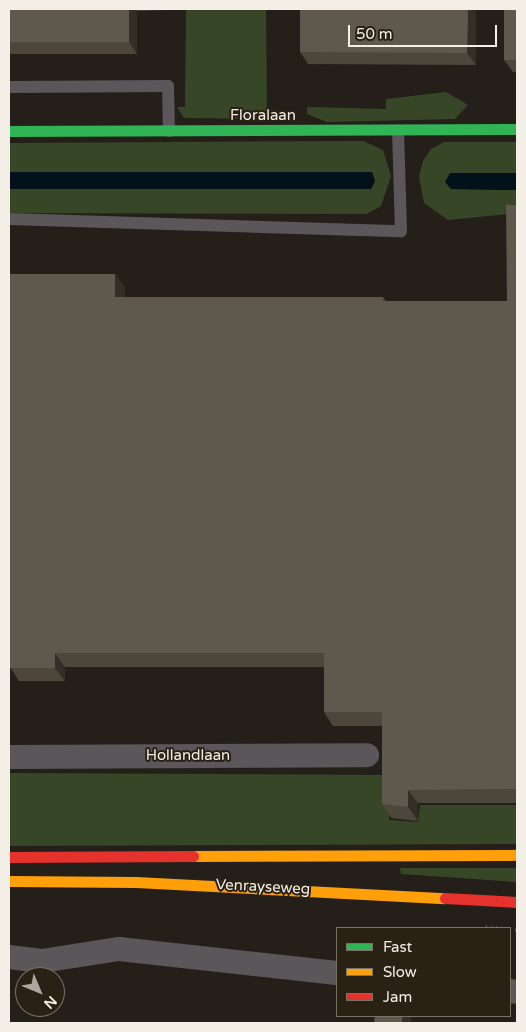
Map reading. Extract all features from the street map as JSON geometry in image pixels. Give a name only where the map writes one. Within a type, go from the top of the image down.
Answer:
[{"type":"main road","name":"Floralaan","points":[[9,131],[517,130]]},
{"type":"main road","name":"Venrayseweg","points":[[9,857],[517,855]]},
{"type":"main road","name":"Venrayseweg","points":[[9,881],[136,882],[517,902]]},
{"type":"street","name":"Hollandlaan","points":[[9,757],[367,755]]},
{"type":"street","points":[[9,957],[42,960],[119,949],[336,973]]},
{"type":"lane","points":[[9,87],[168,86],[169,131]]},
{"type":"lane","points":[[9,219],[402,231],[398,131]]},
{"type":"green space","points":[[186,9],[266,9],[267,119],[184,118],[177,107],[185,107]]},
{"type":"green space","points":[[446,92],[468,105],[455,119],[327,122],[307,114],[307,107],[386,109],[386,99]]},
{"type":"green space","points":[[363,141],[383,150],[391,176],[381,206],[367,214],[9,213],[9,189],[371,189],[375,181],[372,172],[9,172],[9,143]]},
{"type":"green space","points":[[444,142],[517,142],[517,173],[450,173],[451,189],[517,190],[517,213],[448,220],[424,203],[419,177],[423,161],[431,149]]},
{"type":"green space","points":[[9,773],[387,775],[389,820],[418,822],[420,805],[517,805],[517,844],[9,846]]},
{"type":"green space","points":[[400,868],[517,868],[517,882],[401,874]]},
{"type":"shaded area","points":[[9,172],[372,172],[375,181],[371,189],[9,189]]},
{"type":"shaded area","points":[[450,173],[517,173],[517,190],[451,189],[445,182]]},
{"type":"building","points":[[9,9],[129,9],[129,42],[9,42]]},
{"type":"building","points":[[300,9],[468,9],[467,53],[300,52]]},
{"type":"building","points":[[504,9],[517,9],[517,60],[504,60]]},
{"type":"building","points":[[506,205],[517,205],[517,789],[408,790],[408,807],[382,804],[382,712],[324,712],[324,653],[55,653],[55,668],[10,668],[9,274],[115,274],[115,297],[383,297],[383,301],[507,301]]},
{"type":"building","points":[[375,1017],[402,1017],[402,1023],[374,1023]]},
{"type":"traffic: fast","points":[[9,131],[517,129]]},
{"type":"traffic: slow","points":[[193,856],[517,855]]},
{"type":"traffic: slow","points":[[9,881],[136,882],[445,898]]},
{"type":"traffic: jam","points":[[9,857],[193,856]]},
{"type":"traffic: jam","points":[[445,898],[517,902]]}]
